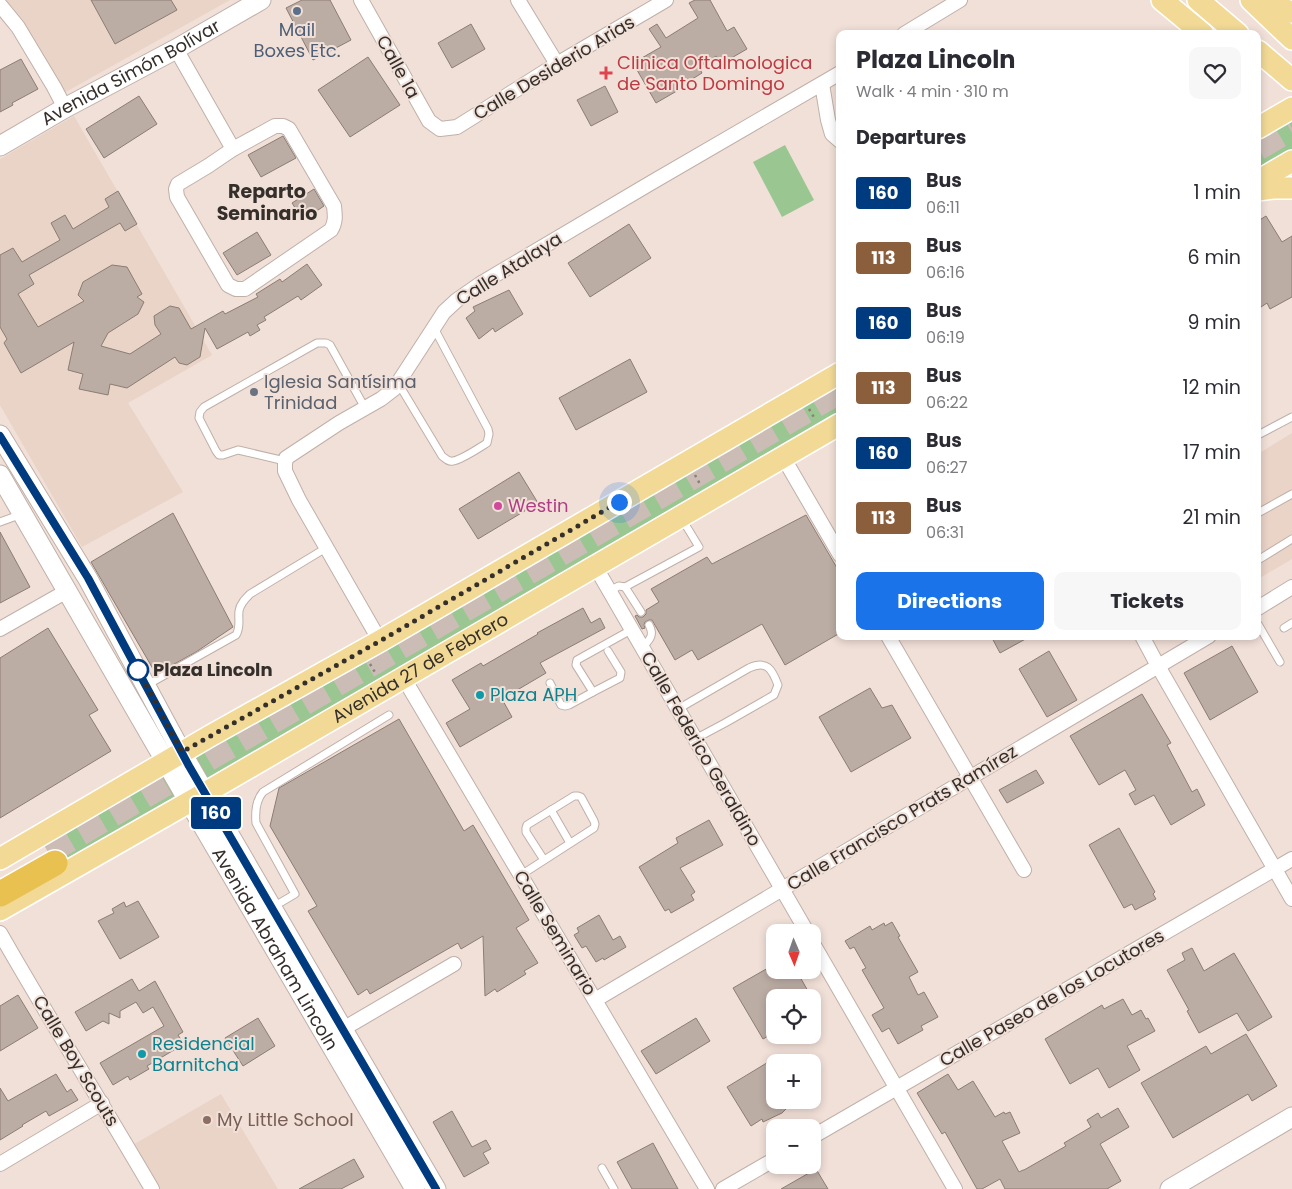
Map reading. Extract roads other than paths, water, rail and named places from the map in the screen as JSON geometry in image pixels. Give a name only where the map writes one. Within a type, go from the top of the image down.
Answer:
[{"type":"highway","points":[[0,880],[52,857],[0,894]]},
{"type":"main road","name":"Avenida Simón Bolívar","points":[[0,146],[261,0]]},
{"type":"main road","points":[[1162,0],[1198,30]]},
{"type":"main road","points":[[1198,0],[1233,30]]},
{"type":"main road","points":[[1251,0],[1292,39]]},
{"type":"main road","points":[[1257,0],[1292,12]]},
{"type":"main road","points":[[1261,53],[1292,80]]},
{"type":"main road","points":[[1261,126],[1292,108]]},
{"type":"main road","points":[[1261,179],[1292,161]]},
{"type":"main road","points":[[1261,190],[1292,188]]},
{"type":"main road","points":[[0,859],[836,375]]},
{"type":"main road","name":"Avenida 27 de Febrero","points":[[0,910],[197,798],[831,429]]},
{"type":"main road","name":"Avenida Abraham Lincoln","points":[[0,436],[88,578],[146,686],[174,757]]},
{"type":"main road","name":"Avenida Abraham Lincoln","points":[[0,475],[67,591],[174,757],[415,1189]]},
{"type":"main road","name":"Avenida Abraham Lincoln","points":[[197,798],[272,908],[436,1189]]},
{"type":"main road","points":[[1170,1189],[1292,1117]]},
{"type":"street","name":"Calle 1a","points":[[361,0],[429,121],[440,129]]},
{"type":"street","points":[[518,0],[557,64]]},
{"type":"street","name":"Calle Desiderio Arias","points":[[440,129],[456,127],[557,64],[666,0]]},
{"type":"street","points":[[911,30],[960,0]]},
{"type":"street","points":[[0,5],[18,27],[66,108]]},
{"type":"street","points":[[176,49],[233,149]]},
{"type":"street","name":"Calle Atalaya","points":[[285,461],[286,458],[394,389],[444,312],[454,302],[480,284],[836,75]]},
{"type":"street","points":[[822,84],[828,120],[832,134],[836,138]]},
{"type":"street","points":[[275,126],[283,126],[290,129],[334,206],[336,216],[331,230],[245,289],[236,289],[228,285],[177,197],[176,189],[178,184],[233,149],[275,126]]},
{"type":"street","points":[[783,457],[836,548]]},
{"type":"street","points":[[285,461],[285,471],[288,478],[326,548],[371,646]]},
{"type":"street","name":"Calle Federico Geraldino","points":[[595,566],[802,924]]},
{"type":"street","points":[[1261,606],[1292,587]]},
{"type":"street","points":[[0,629],[67,591]]},
{"type":"street","points":[[890,640],[1024,870]]},
{"type":"street","points":[[1144,640],[1292,899]]},
{"type":"street","name":"Calle Francisco Prats Ramírez","points":[[595,1000],[1202,640]]},
{"type":"street","name":"Calle Seminario","points":[[403,678],[707,1189]]},
{"type":"street","name":"Calle Paseo de los Locutores","points":[[821,1132],[1292,859]]},
{"type":"street","name":"Calle Boy Scouts","points":[[0,932],[42,1006],[152,1189]]},
{"type":"street","points":[[821,958],[955,1189]]},
{"type":"street","points":[[343,1030],[454,964]]},
{"type":"street","points":[[0,1164],[102,1103]]},
{"type":"street","points":[[723,1189],[766,1164]]},
{"type":"lane","points":[[398,383],[445,459],[456,461],[487,443],[488,429],[434,328]]},
{"type":"lane","points":[[285,461],[238,450],[219,455],[199,418],[201,409],[321,342],[330,345],[365,408]]},
{"type":"lane","points":[[1261,433],[1292,417]]},
{"type":"lane","points":[[1261,511],[1292,494]]},
{"type":"lane","points":[[0,522],[23,514]]},
{"type":"lane","points":[[609,591],[619,586],[625,587],[698,547],[680,516]]},
{"type":"lane","points":[[1261,558],[1292,539]]},
{"type":"lane","points":[[146,686],[236,634],[239,628],[239,610],[244,600],[250,594],[326,548]]},
{"type":"lane","points":[[625,587],[641,612]]},
{"type":"lane","points":[[1284,628],[1292,623]]},
{"type":"lane","points":[[642,648],[651,638],[652,631],[649,625]]},
{"type":"lane","points":[[1261,629],[1280,662]]},
{"type":"lane","points":[[593,692],[576,666],[577,660],[632,630]]},
{"type":"lane","points":[[550,683],[561,704],[565,706],[620,678],[620,672],[608,651]]},
{"type":"lane","points":[[678,709],[758,664],[766,666],[774,674],[778,685],[774,695],[695,739]]},
{"type":"lane","points":[[272,908],[295,894],[256,823],[255,814],[259,797],[263,792],[389,715]]},
{"type":"lane","points":[[521,875],[594,828],[595,824],[581,797],[574,796],[527,825],[526,832],[544,860]]},
{"type":"lane","points":[[551,810],[570,843]]},
{"type":"lane","points":[[602,1168],[614,1189]]},
{"type":"tunnel","points":[[1261,146],[1292,128]]},
{"type":"tunnel","points":[[48,852],[836,393]]},
{"type":"place","name":"Mail Boxes Etc.","points":[[297,11]]},
{"type":"place","name":"Clinica Oftalmologica de Santo Domingo","points":[[606,73]]},
{"type":"place","name":"Iglesia Santísima Trinidad","points":[[254,392]]},
{"type":"place","name":"Westin","points":[[498,506]]},
{"type":"place","name":"Plaza Lincoln","points":[[138,670]]},
{"type":"place","name":"Plaza APH","points":[[480,695]]},
{"type":"place","name":"Residencial Barnitcha","points":[[142,1054]]},
{"type":"place","name":"My Little School","points":[[207,1120]]},
{"type":"district","name":"Reparto Seminario","points":[[267,202]]}]
